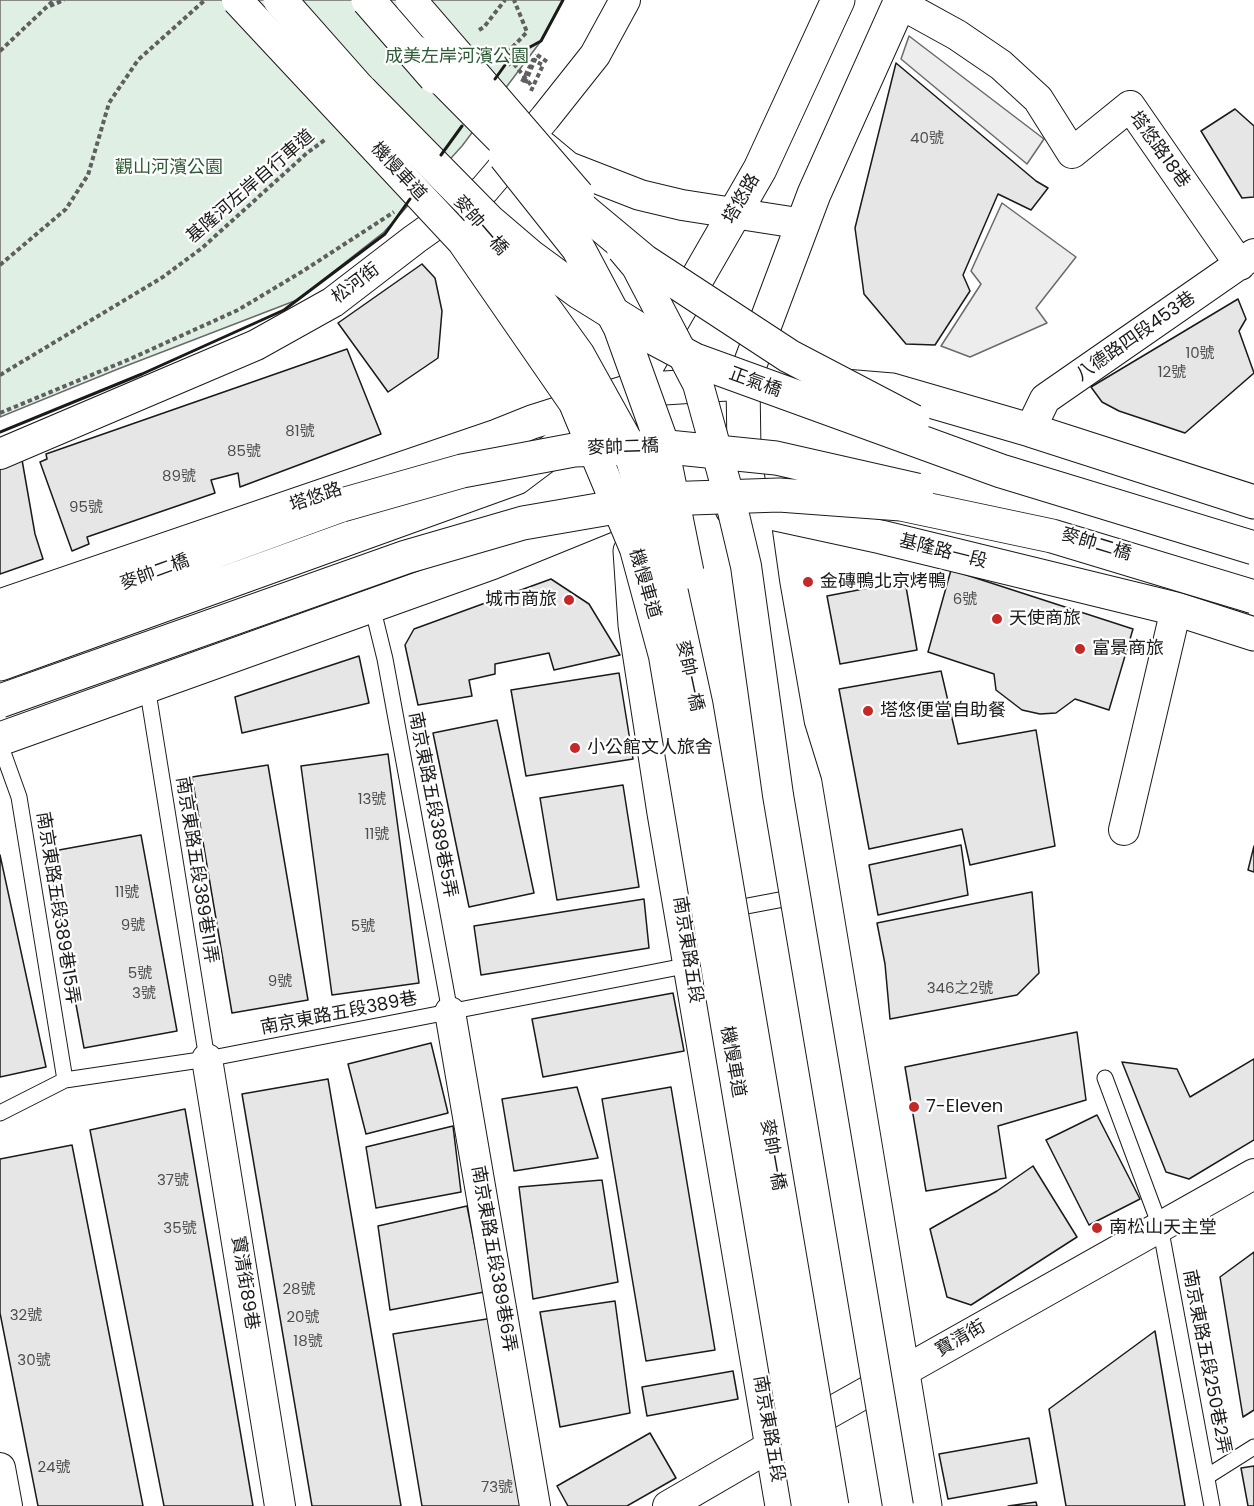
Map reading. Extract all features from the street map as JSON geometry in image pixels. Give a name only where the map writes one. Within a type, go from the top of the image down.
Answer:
[{"type":"main road","name":"麥帥一橋","points":[[280,0],[362,91]]},
{"type":"main road","name":"麥帥一橋","points":[[280,0],[508,258],[578,355],[628,444],[665,563],[696,705],[832,1506]]},
{"type":"main road","name":"麥帥一橋","points":[[369,0],[417,53]]},
{"type":"main road","name":"麥帥一橋","points":[[369,0],[516,168],[578,248],[620,327],[660,438],[686,566],[841,1506]]},
{"type":"main road","name":"塔悠路","points":[[633,390],[760,169],[838,0]]},
{"type":"main road","points":[[900,2],[814,194],[743,383],[744,451],[788,728],[805,783],[824,891],[925,1506]]},
{"type":"main road","name":"正氣橋","points":[[417,53],[524,161],[644,261],[789,356],[919,424],[1064,485],[1254,549]]},
{"type":"main road","name":"正氣橋","points":[[362,91],[489,221],[531,256],[579,292],[638,329],[695,360],[1001,471],[1254,549]]},
{"type":"main road","name":"塔悠路","points":[[0,606],[474,444],[532,422],[633,390],[743,383]]},
{"type":"main road","points":[[743,383],[892,390],[1030,430],[1254,502]]},
{"type":"main road","points":[[743,383],[884,445],[1254,564]]},
{"type":"main road","points":[[0,664],[516,478],[633,390]]},
{"type":"main road","name":"南京東路五段","points":[[633,390],[627,508],[635,625],[682,919],[782,1506]]},
{"type":"main road","name":"麥帥二橋","points":[[0,630],[342,505],[462,471],[574,450],[668,447],[776,458],[899,484],[1254,596]]},
{"type":"main road","name":"麥帥二橋","points":[[0,701],[406,556],[523,523],[662,499],[778,495],[901,504],[1052,536],[1254,596]]},
{"type":"main road","points":[[0,739],[491,563],[627,508]]},
{"type":"main road","name":"基隆路一段","points":[[627,508],[752,509],[881,537],[1176,609],[1254,634]]},
{"type":"street","name":"機慢車道","points":[[237,0],[462,241],[574,403],[635,549],[664,656],[807,1506]]},
{"type":"street","points":[[411,0],[568,182],[637,267],[698,384],[746,566],[778,795],[898,1506]]},
{"type":"street","name":"松河街","points":[[0,454],[256,345],[333,302],[484,190],[595,55],[625,0]]},
{"type":"street","name":"塔悠路18巷","points":[[900,2],[957,35],[1001,65],[1038,99],[1072,153],[1130,106],[1247,259]]},
{"type":"street","points":[[530,136],[568,167],[640,195],[682,205],[804,224]]},
{"type":"street","name":"八德路四段453巷","points":[[1030,430],[1045,399],[1247,259]]},
{"type":"street","points":[[1124,830],[1176,609]]},
{"type":"street","name":"南京東路五段389巷6弄","points":[[450,1012],[535,1506]]},
{"type":"street","name":"寶清街89巷","points":[[207,1059],[280,1506]]},
{"type":"street","name":"寶清街","points":[[668,1506],[1254,1174]]},
{"type":"street","points":[[0,1468],[7,1506]]},
{"type":"lane","name":"南京東路五段389巷5弄","points":[[372,606],[385,659],[450,1012]]},
{"type":"lane","name":"南京東路五段389巷11弄","points":[[147,686],[207,1059]]},
{"type":"lane","name":"南京東路五段389巷15弄","points":[[0,744],[19,797],[65,1080]]},
{"type":"lane","points":[[682,919],[824,891]]},
{"type":"lane","name":"南京東路五段389巷","points":[[0,1113],[65,1080],[207,1059],[690,965]]},
{"type":"lane","name":"南京東路五段250巷2弄","points":[[1105,1078],[1160,1226],[1212,1506]]},
{"type":"lane","points":[[1208,1476],[1254,1447]]},
{"type":"path","points":[[0,51],[54,0]]},
{"type":"path","points":[[49,7],[64,0]]},
{"type":"path","points":[[0,265],[66,209],[88,175],[109,103],[138,60],[205,0]]},
{"type":"path","points":[[475,33],[484,27],[505,0]]},
{"type":"path","points":[[496,65],[527,32],[514,0]]},
{"type":"path","points":[[524,85],[537,55],[553,67]]},
{"type":"path","points":[[519,89],[533,60],[543,64],[527,99]]},
{"type":"path","points":[[514,64],[536,92]]},
{"type":"path","name":"基隆河左岸自行車道","points":[[0,375],[163,277],[202,248],[307,153],[335,133]]},
{"type":"path","points":[[0,412],[130,359],[238,310],[402,207]]},
{"type":"green space","name":"觀山河濱公園","points":[[0,0],[563,0],[541,41],[462,146],[384,232],[297,300],[0,417]]},
{"type":"shaded area","points":[[909,36],[1044,139],[1027,164],[901,59]]},
{"type":"shaded area","points":[[1002,203],[1076,257],[1036,308],[1047,323],[970,357],[941,346],[981,284],[971,271]]},
{"type":"building","points":[[896,63],[1036,181],[1048,188],[1031,210],[998,194],[963,275],[970,291],[935,345],[906,344],[864,294],[855,228]]},
{"type":"building","points":[[1235,109],[1254,126],[1254,197],[1242,198],[1201,131]]},
{"type":"building","points":[[422,264],[435,278],[442,311],[438,358],[388,392],[338,323]]},
{"type":"building","points":[[1238,299],[1246,319],[1239,331],[1254,373],[1185,433],[1119,411],[1102,402],[1091,387]]},
{"type":"building","points":[[347,349],[381,434],[240,487],[238,473],[211,480],[215,493],[87,537],[89,544],[72,551],[40,462],[47,459],[46,454]]},
{"type":"building","points":[[21,454],[35,534],[43,559],[0,574],[0,461]]},
{"type":"building","points":[[951,570],[1133,629],[1109,710],[1075,699],[1056,713],[1040,714],[1022,710],[996,690],[994,674],[928,652]]},
{"type":"building","points":[[551,579],[589,604],[620,655],[554,670],[549,653],[495,664],[495,674],[469,680],[472,696],[418,705],[405,645],[414,629]]},
{"type":"building","points":[[905,581],[917,650],[840,664],[827,596]]},
{"type":"building","points":[[359,656],[369,703],[242,733],[235,697]]},
{"type":"building","points":[[941,671],[958,744],[1036,730],[1055,846],[970,865],[962,829],[869,849],[839,689]]},
{"type":"building","points":[[619,673],[633,759],[526,776],[511,690]]},
{"type":"building","points":[[497,720],[534,893],[469,907],[433,733]]},
{"type":"building","points":[[388,754],[419,983],[332,995],[301,766]]},
{"type":"building","points":[[268,765],[308,1000],[232,1013],[192,777]]},
{"type":"building","points":[[623,785],[639,887],[557,900],[540,798]]},
{"type":"building","points":[[141,835],[177,1031],[84,1048],[48,852]]},
{"type":"building","points":[[961,845],[968,895],[878,915],[869,865]]},
{"type":"building","points":[[1254,846],[1254,872],[1248,870]]},
{"type":"building","points":[[0,855],[46,1067],[0,1077]]},
{"type":"building","points":[[1032,892],[1039,973],[1017,995],[890,1019],[885,964],[877,923]]},
{"type":"building","points":[[644,899],[649,948],[481,975],[474,926]]},
{"type":"building","points":[[673,993],[684,1051],[543,1077],[532,1019]]},
{"type":"building","points":[[1077,1032],[1086,1100],[998,1126],[1006,1178],[926,1191],[905,1067]]},
{"type":"building","points":[[431,1043],[448,1113],[366,1134],[348,1064]]},
{"type":"building","points":[[1254,1059],[1254,1140],[1189,1179],[1166,1172],[1122,1062],[1177,1069],[1190,1097]]},
{"type":"building","points":[[328,1079],[401,1506],[312,1506],[242,1094]]},
{"type":"building","points":[[577,1087],[598,1158],[514,1171],[502,1099]]},
{"type":"building","points":[[671,1087],[715,1350],[646,1361],[602,1099]]},
{"type":"building","points":[[185,1109],[253,1506],[164,1506],[90,1130]]},
{"type":"building","points":[[1097,1115],[1140,1199],[1089,1225],[1046,1140]]},
{"type":"building","points":[[453,1126],[461,1192],[376,1208],[366,1147]]},
{"type":"building","points":[[72,1145],[143,1506],[38,1506],[0,1313],[0,1159]]},
{"type":"building","points":[[1033,1166],[1077,1237],[971,1305],[947,1297],[930,1229],[997,1191]]},
{"type":"building","points":[[602,1180],[618,1282],[533,1299],[519,1187]]},
{"type":"building","points":[[467,1206],[484,1292],[390,1310],[378,1226]]},
{"type":"building","points":[[1254,1252],[1254,1410],[1243,1417],[1220,1277]]},
{"type":"building","points":[[615,1301],[630,1413],[560,1427],[540,1312]]},
{"type":"building","points":[[493,1318],[523,1506],[422,1506],[393,1334]]},
{"type":"building","points":[[1155,1331],[1185,1506],[1066,1506],[1049,1409]]},
{"type":"building","points":[[733,1371],[738,1399],[647,1416],[642,1387]]},
{"type":"building","points":[[650,1433],[676,1478],[627,1506],[568,1506],[557,1486]]},
{"type":"building","points":[[1029,1438],[1037,1483],[948,1499],[939,1454]]},
{"type":"building","points":[[1254,1466],[1254,1506],[1248,1506],[1241,1468]]},
{"type":"building","points":[[1036,1502],[1037,1506],[1008,1506]]},
{"type":"wall","points":[[495,79],[510,58],[541,41],[563,0]]},
{"type":"wall","points":[[441,155],[462,126]]},
{"type":"wall","points":[[0,432],[142,374],[284,310],[385,234],[410,199]]},
{"type":"place","name":"金磚鴨北京烤鴨","points":[[808,582]]},
{"type":"place","name":"城市商旅","points":[[569,600]]},
{"type":"place","name":"天使商旅","points":[[997,619]]},
{"type":"place","name":"富景商旅","points":[[1080,649]]},
{"type":"place","name":"塔悠便當自助餐","points":[[868,711]]},
{"type":"place","name":"小公館文人旅舍","points":[[575,748]]},
{"type":"place","name":"7-Eleven","points":[[914,1107]]},
{"type":"place","name":"南松山天主堂","points":[[1097,1228]]},
{"type":"park label","name":"成美左岸河濱公園","points":[[457,57]]}]
